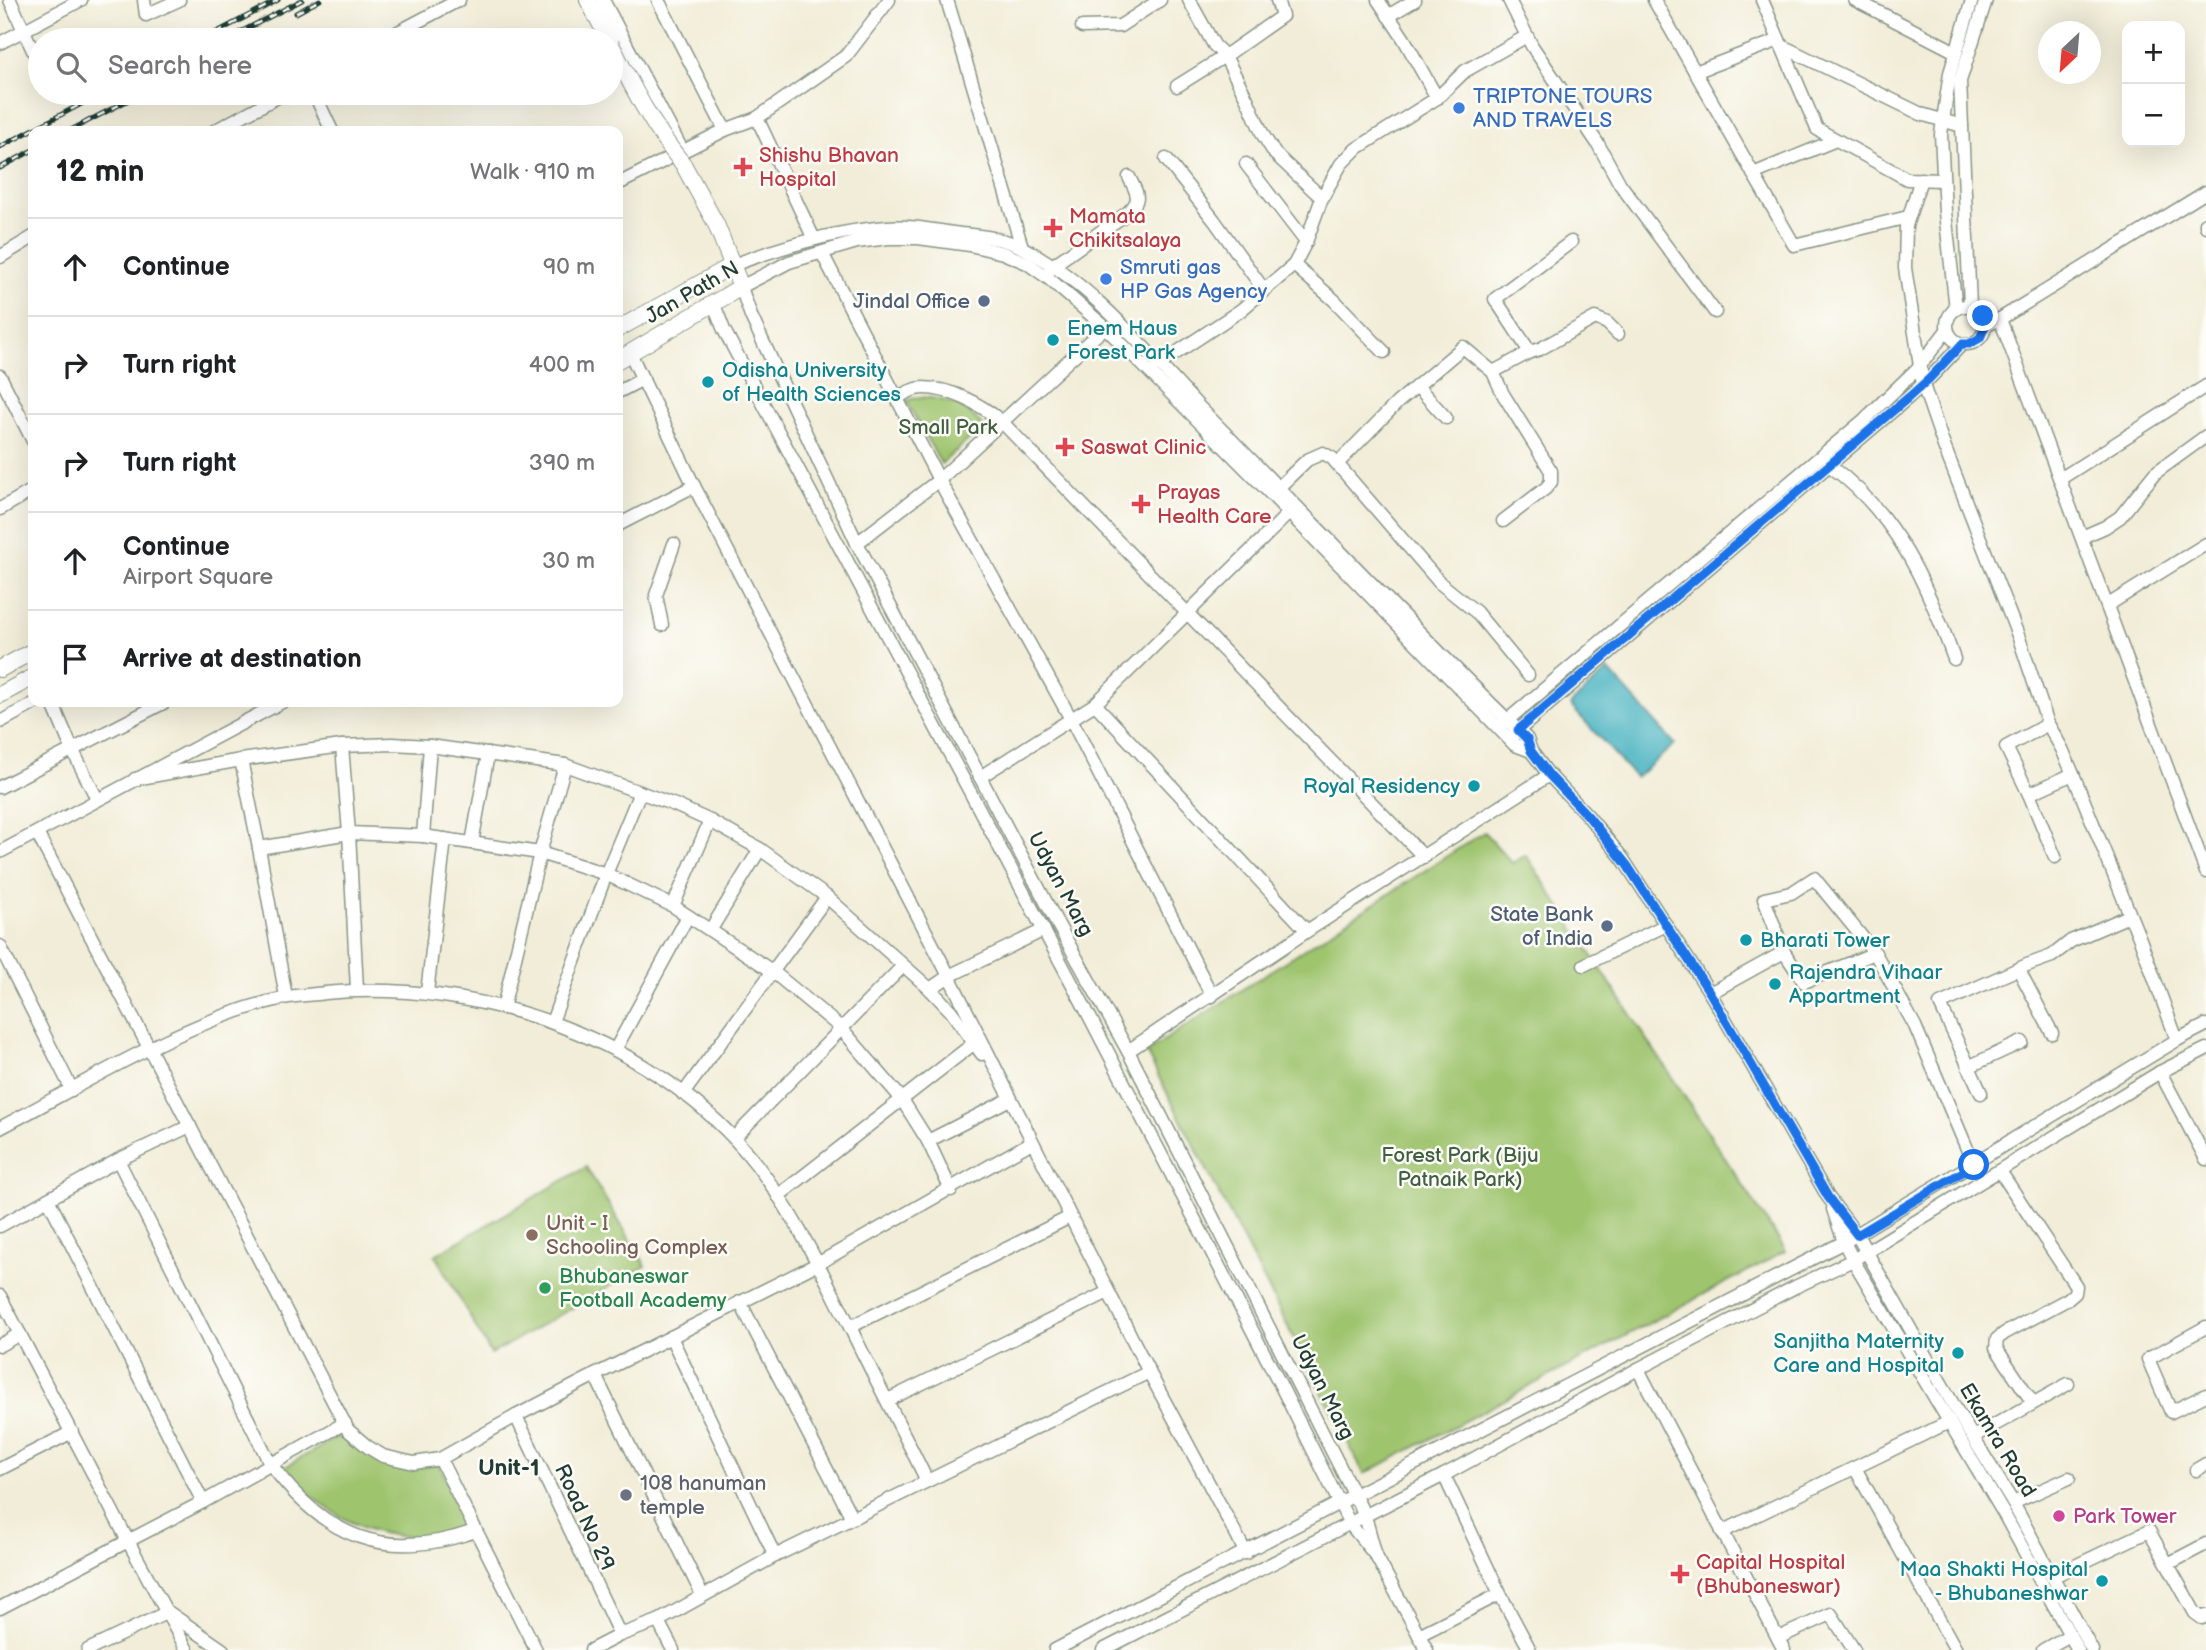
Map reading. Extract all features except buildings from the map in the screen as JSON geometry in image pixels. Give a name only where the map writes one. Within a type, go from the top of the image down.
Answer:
[{"type":"main road","name":"Udyan Marg","points":[[589,0],[603,28]]},
{"type":"main road","name":"Udyan Marg","points":[[623,68],[662,138],[682,157],[716,224],[741,287]]},
{"type":"main road","points":[[623,326],[733,265]]},
{"type":"main road","name":"Udyan Marg","points":[[702,282],[713,302]]},
{"type":"main road","name":"Jan Path N","points":[[624,356],[741,287]]},
{"type":"main road","points":[[0,669],[28,653]]},
{"type":"main road","points":[[0,695],[28,680]]},
{"type":"street","points":[[10,0],[28,40]]},
{"type":"street","points":[[29,28],[80,0]]},
{"type":"street","points":[[144,0],[146,15],[179,0]]},
{"type":"street","points":[[406,28],[459,0]]},
{"type":"street","points":[[603,0],[617,28]]},
{"type":"street","points":[[658,0],[724,130]]},
{"type":"street","points":[[623,182],[682,157],[724,130],[757,118],[846,56],[889,0]]},
{"type":"street","points":[[947,0],[1022,247]]},
{"type":"street","points":[[1082,27],[1120,26],[1160,0]]},
{"type":"street","points":[[1188,0],[1214,45],[1225,56],[1275,154],[1322,198]]},
{"type":"street","points":[[1177,86],[1282,16],[1277,0]]},
{"type":"street","points":[[1378,0],[1404,39],[1437,98]]},
{"type":"street","points":[[1388,16],[1415,0]]},
{"type":"street","points":[[1509,0],[1527,36],[1598,144],[1626,193],[1715,312]]},
{"type":"street","points":[[1654,0],[1794,245],[1909,217]]},
{"type":"street","points":[[1762,0],[1817,129],[1907,179],[1943,180]]},
{"type":"street","points":[[1855,0],[1956,52]]},
{"type":"street","points":[[1956,309],[1943,180],[1942,121],[1950,73],[1972,0]]},
{"type":"street","points":[[1970,306],[1960,81],[1986,0]]},
{"type":"street","points":[[0,43],[28,29]]},
{"type":"street","points":[[1158,365],[1241,310],[1294,265],[1306,242],[1322,198],[1341,164],[1356,149],[1437,98],[1465,71],[1527,36]]},
{"type":"street","points":[[623,40],[682,157]]},
{"type":"street","points":[[1695,72],[1781,43],[1921,114],[1962,125]]},
{"type":"street","points":[[238,126],[268,105]]},
{"type":"street","points":[[320,105],[330,126]]},
{"type":"street","points":[[757,118],[814,239]]},
{"type":"street","points":[[1754,174],[1836,140]]},
{"type":"street","points":[[1166,159],[1264,290]]},
{"type":"street","points":[[1246,164],[1306,242]]},
{"type":"street","points":[[1049,271],[1135,205],[1137,195],[1129,177]]},
{"type":"street","points":[[1920,179],[1906,226],[1905,268],[1923,385],[2019,638],[2048,724],[2073,774],[2177,1040]]},
{"type":"street","points":[[1985,326],[2206,192]]},
{"type":"street","points":[[733,265],[814,239],[889,227],[968,234],[1002,240],[1022,247],[1514,734],[1515,744],[1531,751],[1549,775],[1588,816],[1623,859],[1710,993],[1829,1199]]},
{"type":"street","name":"Jan Path N","points":[[741,287],[789,262],[857,242],[888,237],[970,245],[1003,253],[1049,271]]},
{"type":"street","points":[[0,257],[28,240]]},
{"type":"street","points":[[1530,352],[1495,299],[1571,242]]},
{"type":"street","points":[[822,253],[939,480],[1071,719],[1212,996]]},
{"type":"street","points":[[1294,265],[1334,300],[1384,352]]},
{"type":"street","points":[[1049,271],[1098,301],[1456,669],[1503,724]]},
{"type":"street","name":"Udyan Marg","points":[[741,287],[751,316],[857,543],[1057,923],[1128,1051],[1365,1516],[1377,1556]]},
{"type":"street","name":"Udyan Marg","points":[[713,302],[724,330],[1044,930],[1350,1524],[1377,1556]]},
{"type":"street","points":[[1514,734],[1687,585],[1709,559],[1864,420],[1919,367],[1947,330],[1949,316],[1956,309],[1970,306],[1979,311],[1985,321],[1980,338],[1969,344],[1952,339],[1947,330]]},
{"type":"street","points":[[1493,372],[1595,318],[1607,323],[1618,334]]},
{"type":"street","points":[[2000,319],[2206,872]]},
{"type":"street","points":[[857,543],[939,480],[1105,327]]},
{"type":"street","points":[[1503,724],[1674,580],[1709,559],[1829,465],[1923,385],[1962,344]]},
{"type":"street","points":[[1338,463],[1417,386],[1463,347],[1493,372],[1503,394],[1551,471],[1552,477],[1546,488],[1503,521]]},
{"type":"street","points":[[624,356],[643,379],[694,486],[949,976],[1149,1372],[1246,1553]]},
{"type":"street","points":[[0,376],[28,431]]},
{"type":"street","points":[[623,389],[643,379]]},
{"type":"street","points":[[1417,386],[1446,418]]},
{"type":"street","points":[[2060,479],[2206,386]]},
{"type":"street","points":[[897,398],[922,388],[946,392],[969,400],[1001,421],[1424,857]]},
{"type":"street","points":[[2082,537],[2120,517],[2155,473],[2206,436]]},
{"type":"street","points":[[1278,488],[1307,460],[1319,454],[1323,453],[1338,463],[1359,491],[1440,583],[1476,612],[1528,675]]},
{"type":"street","points":[[1829,465],[1853,482],[1892,527],[1917,569],[1954,659]]},
{"type":"street","points":[[623,523],[694,486]]},
{"type":"street","points":[[0,509],[28,493]]},
{"type":"street","points":[[980,777],[1095,704],[1289,513]]},
{"type":"street","points":[[662,625],[656,595],[674,544]]},
{"type":"street","points":[[2108,606],[2206,544]]},
{"type":"street","points":[[1095,704],[1307,931]]},
{"type":"street","points":[[0,722],[28,707]]},
{"type":"street","points":[[54,707],[97,799]]},
{"type":"street","points":[[0,788],[155,707]]},
{"type":"street","points":[[0,852],[272,707]]},
{"type":"street","points":[[2048,724],[2006,747],[2029,793],[2055,857]]},
{"type":"street","points":[[135,779],[342,746],[392,744],[430,746],[565,765],[710,821],[760,849],[827,897],[930,989],[951,1011],[995,1070]]},
{"type":"street","points":[[342,746],[357,990]]},
{"type":"street","points":[[424,836],[430,746]]},
{"type":"street","points":[[472,843],[488,754]]},
{"type":"street","points":[[241,761],[286,997]]},
{"type":"street","points":[[503,1008],[540,853],[565,765]]},
{"type":"street","points":[[2029,793],[2073,774]]},
{"type":"street","points":[[1128,1051],[1307,931],[1549,775]]},
{"type":"street","points":[[552,1022],[606,874],[640,792]]},
{"type":"street","points":[[673,906],[710,821]]},
{"type":"street","points":[[37,833],[348,1430],[383,1456],[414,1463],[440,1459],[595,1375],[819,1263],[1032,1142]]},
{"type":"street","points":[[259,848],[349,833],[424,836],[540,853],[606,874],[673,906],[772,971],[841,1028],[901,1098],[928,1141],[951,1190]]},
{"type":"street","points":[[427,993],[445,839]]},
{"type":"street","points":[[711,929],[760,849]]},
{"type":"street","points":[[1875,953],[1804,982],[1784,952],[1764,899],[1791,893],[1814,878],[1875,953],[1915,1026],[1974,1165]]},
{"type":"street","points":[[683,1094],[827,897]]},
{"type":"street","points":[[615,1050],[688,916]]},
{"type":"street","points":[[1981,1093],[1940,1004],[2027,965],[2052,957],[2071,942],[2129,916]]},
{"type":"street","points":[[1584,965],[1666,925]]},
{"type":"street","points":[[930,989],[949,976],[1044,930]]},
{"type":"street","points":[[0,946],[72,1090]]},
{"type":"street","points":[[1710,993],[1784,952]]},
{"type":"street","points":[[734,1138],[903,966]]},
{"type":"street","points":[[2019,970],[2052,1033]]},
{"type":"street","points":[[0,1128],[209,1021],[286,997],[357,990],[427,993],[503,1008],[552,1022],[615,1050],[668,1082],[734,1138],[757,1165],[819,1263],[927,1481]]},
{"type":"street","points":[[1055,1650],[1857,1235],[2206,1025]]},
{"type":"street","points":[[1968,1067],[2022,1042]]},
{"type":"street","points":[[778,1196],[973,1044]]},
{"type":"street","points":[[1103,1650],[1444,1475],[1638,1368],[1853,1260],[2160,1072],[2206,1049]]},
{"type":"street","points":[[2160,1072],[2206,1159]]},
{"type":"street","points":[[1132,1099],[1148,1091]]},
{"type":"street","points":[[928,1141],[1010,1099]]},
{"type":"street","points":[[0,1226],[118,1160],[190,1126]]},
{"type":"street","points":[[118,1160],[270,1463],[304,1504],[325,1521],[348,1533],[392,1545],[448,1541],[475,1531]]},
{"type":"street","points":[[2000,1171],[2077,1286],[2072,1296],[2005,1333],[1996,1343],[1996,1348],[2033,1403]]},
{"type":"street","points":[[48,1199],[203,1502]]},
{"type":"street","name":"Ekamra Road","points":[[1829,1199],[1867,1252],[2013,1503],[2092,1650]]},
{"type":"street","name":"Ekamra Road","points":[[1829,1199],[1843,1242],[2004,1514],[2078,1650]]},
{"type":"street","points":[[850,1327],[1070,1217]]},
{"type":"street","points":[[888,1400],[1108,1292]]},
{"type":"street","points":[[0,1296],[187,1650]]},
{"type":"street","points":[[740,1302],[852,1518]]},
{"type":"street","points":[[2206,1327],[2148,1359],[2171,1412],[2206,1395]]},
{"type":"street","points":[[0,1345],[20,1334]]},
{"type":"street","points":[[671,1337],[775,1556]]},
{"type":"street","points":[[1638,1368],[1781,1644],[1831,1614],[1854,1650]]},
{"type":"street","points":[[592,1650],[620,1635],[658,1621],[775,1556],[1149,1372]]},
{"type":"street","points":[[595,1375],[702,1595]]},
{"type":"street","points":[[1973,1437],[2068,1384]]},
{"type":"street","name":"Road No 29","points":[[516,1416],[620,1635]]},
{"type":"street","points":[[1723,1532],[1949,1422]]},
{"type":"street","points":[[0,1608],[203,1502],[345,1423]]},
{"type":"street","points":[[0,1469],[72,1432]]},
{"type":"street","points":[[440,1459],[536,1650]]},
{"type":"street","points":[[1855,1468],[1956,1650]]},
{"type":"street","points":[[1444,1475],[1500,1594],[1530,1650]]},
{"type":"street","points":[[2013,1503],[2069,1478]]},
{"type":"street","points":[[2054,1576],[2149,1531],[2195,1613],[2202,1618],[2206,1616]]},
{"type":"street","points":[[2168,1564],[2206,1544]]},
{"type":"street","points":[[1377,1556],[1427,1650]]},
{"type":"street","points":[[1419,1635],[1500,1594]]},
{"type":"street","points":[[97,1648],[168,1612]]},
{"type":"street","points":[[168,1612],[223,1650]]},
{"type":"street","points":[[658,1621],[673,1650]]},
{"type":"street","points":[[2043,1650],[2070,1635]]},
{"type":"green space","name":"Small Park","points":[[919,397],[955,404],[983,427],[941,464],[906,401]]},
{"type":"green space","name":"Forest Park (Biju Patnaik Park)","points":[[1484,832],[1512,863],[1526,855],[1786,1251],[1364,1474],[1146,1052]]},
{"type":"green space","points":[[586,1167],[646,1266],[491,1354],[435,1255]]},
{"type":"green space","points":[[346,1432],[368,1454],[383,1462],[399,1465],[439,1465],[469,1523],[437,1534],[410,1537],[369,1529],[331,1511],[314,1498],[285,1467]]},
{"type":"water","points":[[1608,670],[1675,744],[1636,778],[1570,705]]},
{"type":"railway","points":[[225,28],[278,0]]},
{"type":"railway","points":[[248,28],[302,0]]},
{"type":"railway","points":[[296,13],[320,0]]},
{"type":"railway","points":[[40,126],[79,105]]},
{"type":"railway","points":[[79,126],[119,105]]},
{"type":"railway","points":[[0,147],[28,132]]},
{"type":"railway","points":[[0,168],[28,153]]},
{"type":"place","name":"TRIPTONE TOURS AND TRAVELS","points":[[1459,108]]},
{"type":"place","name":"Shishu Bhavan Hospital","points":[[743,167]]},
{"type":"place","name":"Mamata Chikitsalaya","points":[[1053,228]]},
{"type":"place","name":"Smruti gas HP Gas Agency","points":[[1106,279]]},
{"type":"place","name":"Jindal Office","points":[[984,301]]},
{"type":"place","name":"Enem Haus Forest Park","points":[[1053,340]]},
{"type":"place","name":"Odisha University of Health Sciences","points":[[708,382]]},
{"type":"place","name":"Saswat Clinic","points":[[1065,447]]},
{"type":"place","name":"Prayas Health Care","points":[[1141,504]]},
{"type":"place","name":"Royal Residency","points":[[1474,786]]},
{"type":"place","name":"State Bank of India","points":[[1607,926]]},
{"type":"place","name":"Bharati Tower","points":[[1746,940]]},
{"type":"place","name":"Rajendra Vihaar Appartment","points":[[1775,984]]},
{"type":"place","name":"Unit - I Schooling Complex","points":[[532,1235]]},
{"type":"place","name":"Bhubaneswar Football Academy","points":[[545,1288]]},
{"type":"place","name":"Sanjitha Maternity Care and Hospital","points":[[1958,1353]]},
{"type":"place","name":"108 hanuman temple","points":[[626,1495]]},
{"type":"place","name":"Park Tower","points":[[2059,1516]]},
{"type":"place","name":"Capital Hospital (Bhubaneswar)","points":[[1680,1574]]},
{"type":"place","name":"Maa Shakti Hospital - Bhubaneshwar","points":[[2102,1581]]},
{"type":"district","name":"Unit-1","points":[[509,1467]]},
{"type":"route","points":[[1974,1165],[1857,1235],[1828,1197],[1710,993],[1623,859],[1588,816],[1549,775],[1531,751],[1527,739],[1518,730],[1909,397],[1962,344],[1969,344],[1980,338],[1985,326],[1983,316]]}]
